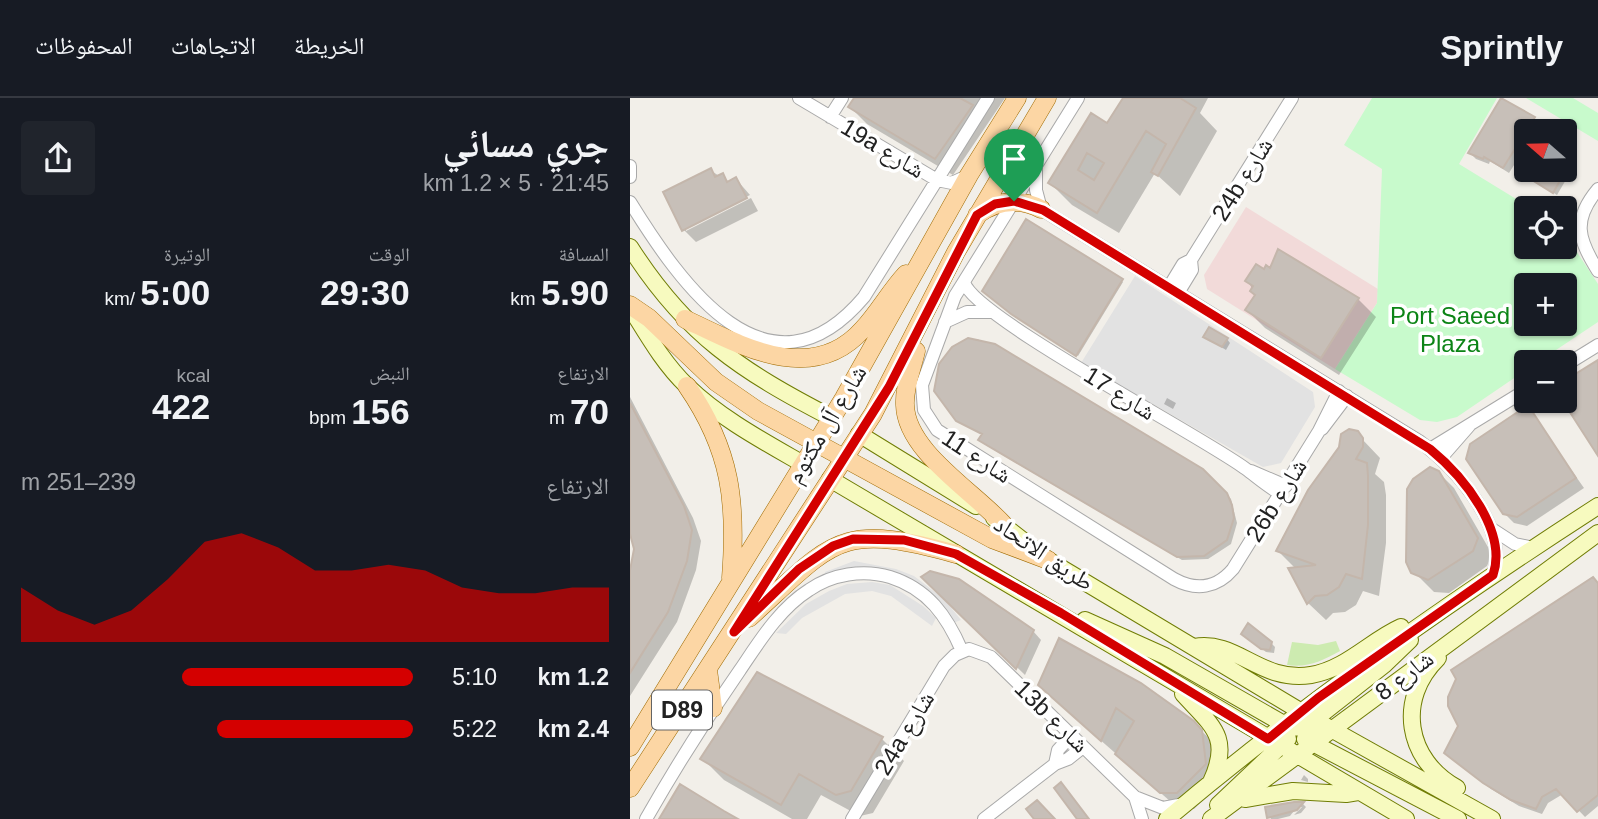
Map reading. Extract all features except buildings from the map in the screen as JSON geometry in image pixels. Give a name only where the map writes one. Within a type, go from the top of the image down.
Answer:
[{"type":"main road","name":"شارع آل مكتوم","points":[[630,747],[832,418],[969,175],[1017,98]]},
{"type":"main road","name":"شارع آل مكتوم","points":[[630,788],[734,632],[889,387],[977,215],[1046,98]]},
{"type":"main road","points":[[977,215],[995,204],[1014,201],[1041,209]]},
{"type":"main road","name":"طريق الاتحاد","points":[[630,247],[685,319],[704,339],[762,380],[859,434],[1003,524],[1048,560],[1194,647],[1295,732],[1296,756],[1406,819]]},
{"type":"main road","points":[[685,319],[762,355],[789,359],[816,357],[841,347],[862,331],[895,285],[922,261]]},
{"type":"main road","points":[[630,306],[649,318],[699,368],[734,396],[992,539],[1048,560]]},
{"type":"main road","name":"طريق الاتحاد","points":[[630,306],[670,367],[687,386],[725,416],[803,464],[1172,680],[1295,732],[1332,729],[1490,818]]},
{"type":"main road","points":[[917,330],[917,344],[905,397],[911,432],[927,453],[979,497],[1003,524]]},
{"type":"main road","points":[[687,386],[710,424],[727,465],[735,527],[731,584]]},
{"type":"main road","name":"شارع 8","points":[[1167,819],[1210,785],[1295,732],[1427,619],[1598,506]]},
{"type":"main road","name":"شارع 8","points":[[1332,729],[1598,533]]},
{"type":"main road","points":[[734,632],[815,556],[853,539],[904,540],[956,554]]},
{"type":"main road","points":[[1061,613],[1138,642],[1295,732],[1458,819]]},
{"type":"main road","points":[[1194,647],[1221,647],[1265,671],[1281,676],[1313,675],[1344,663],[1393,631],[1427,619]]},
{"type":"main road","points":[[1478,619],[1421,678],[1412,706],[1411,729],[1419,752],[1428,765],[1479,803],[1490,818]]},
{"type":"main road","points":[[708,670],[713,708]]},
{"type":"main road","points":[[1172,680],[1216,731],[1221,752],[1210,785]]},
{"type":"main road","points":[[1209,819],[1226,796],[1295,732]]},
{"type":"main road","points":[[1209,819],[1296,756]]},
{"type":"main road","points":[[1230,805],[1277,792],[1358,792]]},
{"type":"street","name":"19a شارع","points":[[799,98],[937,180],[952,183],[969,175]]},
{"type":"street","points":[[830,117],[842,98]]},
{"type":"street","points":[[630,202],[673,267],[712,310],[743,332],[784,341],[819,333],[851,312],[864,298],[988,98]]},
{"type":"street","name":"شارع 11","points":[[1078,98],[964,282],[945,322],[922,386],[924,410],[937,430],[1183,584],[1204,587],[1215,584],[1233,569]]},
{"type":"street","name":"24b شارع","points":[[1173,290],[1183,264],[1191,260],[1292,98]]},
{"type":"street","points":[[630,166],[630,177]]},
{"type":"street","points":[[1036,166],[1036,190],[1041,209],[1343,394],[1441,458],[1460,480],[1492,529],[1498,555],[1493,575]]},
{"type":"street","points":[[1598,189],[1584,207],[1580,224],[1584,248],[1598,271]]},
{"type":"street","points":[[1598,196],[1587,224],[1588,239],[1598,258]]},
{"type":"street","name":"شارع 17","points":[[964,282],[969,293],[994,313],[1148,411],[1283,490]]},
{"type":"street","points":[[945,322],[967,312],[994,313]]},
{"type":"street","points":[[1577,358],[1598,345]]},
{"type":"street","name":"26b شارع","points":[[1233,569],[1343,394]]},
{"type":"street","points":[[1430,449],[1514,398]]},
{"type":"street","points":[[1441,458],[1469,426]]},
{"type":"street","points":[[1492,529],[1515,544],[1534,548]]},
{"type":"street","points":[[646,819],[713,708],[780,615],[807,590],[843,575],[882,575],[918,590],[946,618],[961,651]]},
{"type":"street","name":"13b شارع","points":[[961,651],[977,650],[991,657],[1135,797],[1163,808],[1185,804]]},
{"type":"street","name":"24a شارع","points":[[852,819],[944,666],[961,651]]},
{"type":"street","points":[[1055,764],[1058,750],[1072,735]]},
{"type":"street","points":[[984,819],[1055,764],[1068,759],[1083,747]]},
{"type":"street","name":"13b شارع","points":[[1135,797],[1142,819]]},
{"type":"shaded area","points":[[1246,207],[1378,289],[1377,303],[1335,369],[1207,289],[1204,275]]},
{"type":"shaded area","points":[[1135,276],[1313,392],[1315,407],[1281,463],[1263,467],[1081,363]]},
{"type":"shaded area","points":[[854,561],[896,569],[914,576],[944,599],[961,620],[953,623],[897,578],[825,581],[825,572]]},
{"type":"shaded area","points":[[872,582],[890,585],[923,606],[936,618],[932,626],[891,596],[872,591],[845,594],[802,618],[786,634],[776,633],[806,604],[829,591],[847,584]]},
{"type":"green space","name":"Port Saeed Plaza","points":[[1372,98],[1497,98],[1459,164],[1514,198],[1514,259],[1577,259],[1577,252],[1598,284],[1598,322],[1577,336],[1556,350],[1514,350],[1514,378],[1457,417],[1437,422],[1420,420],[1335,369],[1377,303],[1382,169],[1344,145]]},
{"type":"green space","points":[[1526,98],[1573,98],[1598,113],[1598,141],[1577,128],[1577,119],[1561,119]]},
{"type":"green space","points":[[1336,641],[1340,651],[1327,658],[1308,665],[1287,665],[1292,642],[1318,645]]},
{"type":"route","points":[[1014,201],[1025,202],[1043,210],[1419,440],[1441,458],[1460,480],[1492,529],[1498,555],[1493,575],[1401,637],[1318,698],[1268,739],[1061,613],[956,554],[904,540],[853,539],[833,546],[799,569],[734,632],[889,387],[977,215],[995,204],[1014,201]]}]
